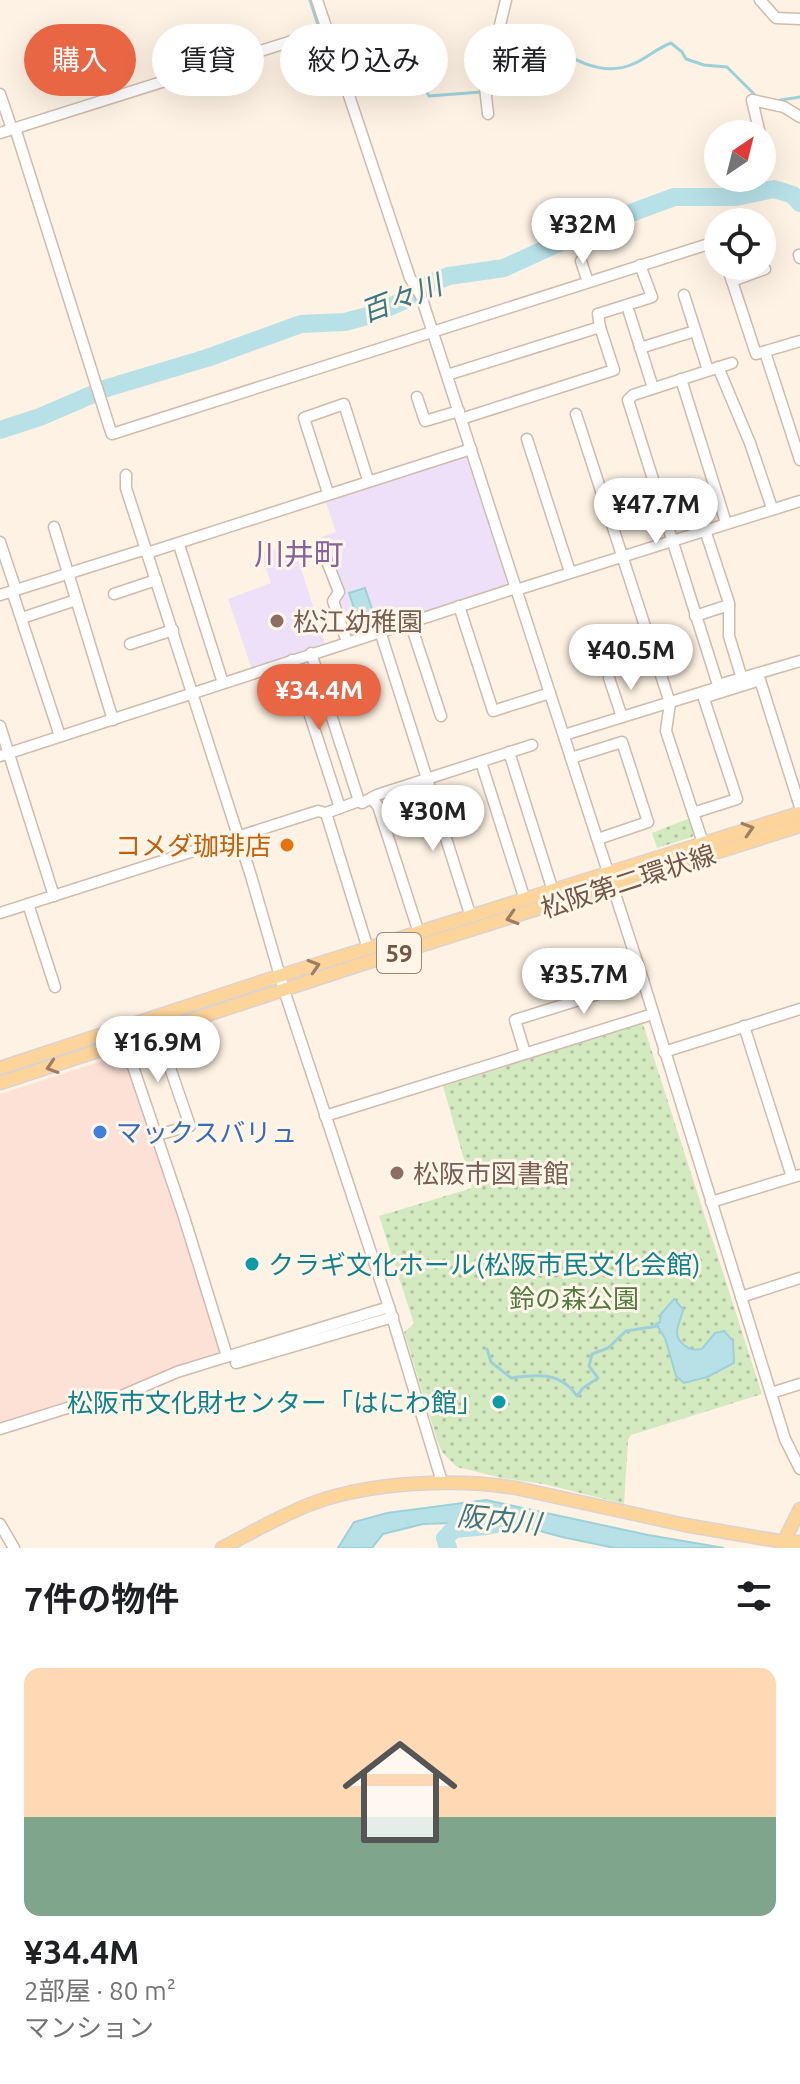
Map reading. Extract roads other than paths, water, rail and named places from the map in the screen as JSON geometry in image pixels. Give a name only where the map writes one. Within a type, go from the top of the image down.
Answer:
[{"type":"main road","name":"松阪第二環状線","points":[[0,1068],[279,976],[553,891],[611,880],[703,843],[800,810]]},
{"type":"main road","name":"松阪第二環状線","points":[[0,1083],[611,880],[800,826]]},
{"type":"main road","points":[[222,1548],[321,1500],[385,1488],[442,1482],[488,1483],[782,1545],[800,1542]]},
{"type":"main road","points":[[782,1545],[800,1509]]},
{"type":"street","points":[[317,0],[324,24]]},
{"type":"street","points":[[488,114],[485,92],[506,0]]},
{"type":"street","points":[[760,0],[776,18],[800,19]]},
{"type":"street","points":[[0,133],[280,41]]},
{"type":"street","points":[[0,94],[112,433],[704,244]]},
{"type":"street","points":[[349,96],[447,375],[643,980],[785,1439],[800,1469]]},
{"type":"street","points":[[757,120],[752,100],[784,107],[800,117]]},
{"type":"street","points":[[581,261],[588,282]]},
{"type":"street","points":[[417,397],[425,421],[460,415],[614,370],[596,309],[652,297],[640,265]]},
{"type":"street","points":[[732,281],[756,354],[800,341]]},
{"type":"street","points":[[684,295],[695,331],[750,443],[772,508]]},
{"type":"street","points":[[629,312],[653,388]]},
{"type":"street","points":[[447,375],[600,327]]},
{"type":"street","points":[[640,348],[695,331]]},
{"type":"street","points":[[765,352],[800,460]]},
{"type":"street","points":[[718,685],[628,400],[633,395],[732,363]]},
{"type":"street","points":[[681,379],[726,523]]},
{"type":"street","points":[[328,493],[304,418],[344,404],[368,480]]},
{"type":"street","points":[[576,414],[668,706],[666,731],[703,843]]},
{"type":"street","points":[[527,439],[570,572]]},
{"type":"street","points":[[0,595],[471,449]]},
{"type":"street","points":[[126,475],[126,488],[238,836],[279,976],[391,1312],[442,1482]]},
{"type":"street","points":[[4,754],[380,631],[800,501]]},
{"type":"street","points":[[54,527],[113,720]]},
{"type":"street","points":[[705,530],[729,605],[729,636],[743,681]]},
{"type":"street","points":[[0,542],[60,736]]},
{"type":"street","points":[[180,548],[223,683]]},
{"type":"street","points":[[326,559],[339,592],[333,601],[347,642]]},
{"type":"street","points":[[114,594],[156,580]]},
{"type":"street","points":[[22,618],[76,600]]},
{"type":"street","points":[[695,616],[729,605]]},
{"type":"street","points":[[459,606],[493,711],[550,693]]},
{"type":"street","points":[[410,622],[441,716]]},
{"type":"street","points":[[130,644],[173,630]]},
{"type":"street","points":[[380,631],[471,917]]},
{"type":"street","points":[[311,653],[359,801]]},
{"type":"street","points":[[292,660],[340,808]]},
{"type":"street","points":[[564,735],[622,717],[704,699],[800,661]]},
{"type":"street","points":[[609,678],[622,717]]},
{"type":"street","points":[[668,706],[718,685],[760,680],[800,810]]},
{"type":"street","points":[[693,813],[737,799],[704,699]]},
{"type":"street","points":[[0,726],[4,754],[54,896]]},
{"type":"street","points":[[571,758],[622,742],[648,822],[598,839]]},
{"type":"street","points":[[1,911],[318,811],[326,813],[372,799],[532,745]]},
{"type":"street","points":[[509,752],[553,891]]},
{"type":"street","points":[[481,762],[525,900]]},
{"type":"street","points":[[372,799],[378,806],[419,933]]},
{"type":"street","points":[[326,813],[368,949]]},
{"type":"street","points":[[28,904],[55,987]]},
{"type":"street","points":[[525,1053],[515,1020],[643,980]]},
{"type":"street","points":[[664,1052],[744,1026],[799,1013]]},
{"type":"street","points":[[325,1116],[653,1014]]},
{"type":"street","points":[[711,1202],[796,1176],[744,1026]]},
{"type":"street","points":[[157,1135],[190,1126],[158,1033]]},
{"type":"street","points":[[125,1043],[232,1360]]},
{"type":"street","points":[[741,1297],[800,1278]]},
{"type":"street","points":[[0,1429],[99,1398],[112,1400],[163,1377],[232,1360],[391,1312]]},
{"type":"street","points":[[771,1393],[800,1384]]},
{"type":"street","points":[[0,1524],[14,1548]]},
{"type":"water","points":[[365,588],[376,621],[360,626],[349,593]]},
{"type":"water","points":[[674,1299],[683,1309],[677,1332],[680,1341],[690,1349],[702,1349],[715,1333],[724,1331],[733,1341],[734,1363],[707,1377],[684,1383],[676,1376],[665,1338],[656,1324]]},
{"type":"water","name":"阪内川","points":[[486,1500],[724,1548],[615,1548],[518,1525],[482,1522],[423,1524],[383,1534],[372,1548],[338,1548],[354,1522],[387,1513]]},
{"type":"waterway","points":[[310,0],[318,24]]},
{"type":"waterway","points":[[576,59],[596,67],[621,68],[671,43],[686,59],[704,65],[727,67],[756,96]]},
{"type":"waterway","points":[[448,95],[464,93]]},
{"type":"waterway","points":[[775,101],[800,97]]},
{"type":"waterway","name":"百々川","points":[[0,430],[40,417],[107,388],[207,358],[301,324],[345,322],[371,315],[403,301],[428,284],[449,276],[504,268],[596,226],[674,197],[736,197],[774,189],[793,195],[800,203]]},
{"type":"waterway","points":[[487,1349],[491,1362],[511,1378],[548,1376],[564,1382],[577,1396],[598,1378],[589,1366],[592,1354],[608,1348],[626,1331],[658,1326]]},
{"type":"waterway","points":[[448,1548],[445,1538],[454,1529],[523,1518]]},
{"type":"place","name":"松江幼稚園","points":[[277,621]]},
{"type":"place","name":"コメダ珈琲店","points":[[287,845]]},
{"type":"place","name":"マックスバリュ","points":[[100,1132]]},
{"type":"place","name":"松阪市図書館","points":[[397,1173]]},
{"type":"place","name":"クラギ文化ホール(松阪市民文化会館)","points":[[252,1264]]},
{"type":"place","name":"松阪市文化財センター「はにわ館」","points":[[499,1402]]},
{"type":"district","name":"川井町","points":[[299,554]]},
{"type":"park label","name":"鈴の森公園","points":[[574,1298]]}]
